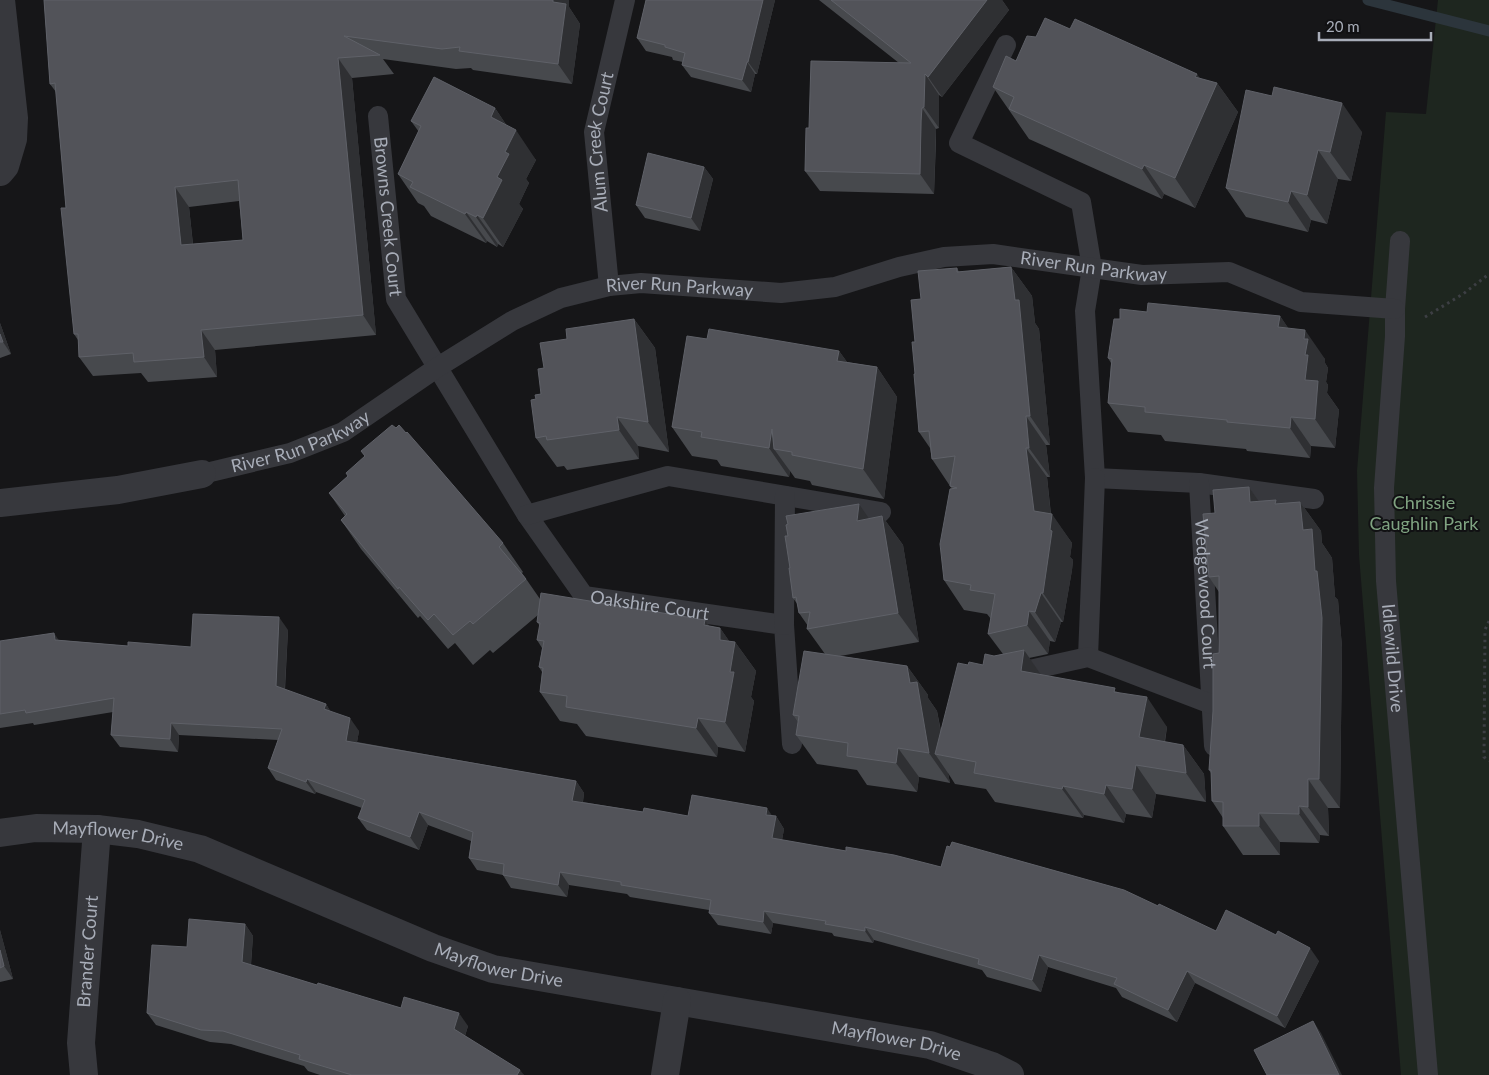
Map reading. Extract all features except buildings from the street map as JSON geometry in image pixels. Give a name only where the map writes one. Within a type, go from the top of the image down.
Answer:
[{"type":"street","points":[[0,172],[5,166],[13,139],[14,118],[1,0]]},
{"type":"street","name":"River Run Parkway","points":[[0,503],[118,490],[202,474]]},
{"type":"street","name":"Mayflower Drive","points":[[0,833],[36,828],[97,829],[138,834],[200,849],[433,948],[493,969],[930,1045],[992,1066],[1010,1075]]},
{"type":"street","name":"Brander Court","points":[[84,1075],[81,1043],[97,829]]},
{"type":"street","points":[[665,1075],[677,1001]]},
{"type":"lane","name":"Alum Creek Court","points":[[609,286],[594,132],[625,0]]},
{"type":"lane","points":[[1006,45],[960,143],[1081,202],[1092,268],[1085,311],[1095,478],[1088,657]]},
{"type":"lane","name":"Browns Creek Court","points":[[378,116],[396,299],[438,367]]},
{"type":"lane","name":"Idlewild Drive","points":[[1400,241],[1384,488],[1386,581],[1428,1075]]},
{"type":"lane","name":"River Run Parkway","points":[[202,474],[290,453],[344,432],[438,367],[512,322],[561,298],[609,286],[641,283],[781,293],[835,287],[899,267],[944,257],[993,254],[1142,275],[1229,272],[1301,302],[1395,309]]},
{"type":"lane","name":"Oakshire Court","points":[[438,367],[527,515],[584,596],[784,626]]},
{"type":"lane","points":[[527,515],[668,476],[881,512]]},
{"type":"lane","points":[[1095,478],[1199,483],[1314,499]]},
{"type":"lane","name":"Wedgewood Court","points":[[1199,483],[1215,761]]},
{"type":"lane","points":[[785,496],[784,626],[792,744]]},
{"type":"lane","points":[[1012,674],[1088,657],[1212,704]]},
{"type":"path","points":[[1395,336],[1463,294],[1489,274]]},
{"type":"path","points":[[1489,620],[1485,630],[1484,757],[1489,761]]},
{"type":"green space","name":"Chrissie Caughlin Park","points":[[1438,0],[1489,0],[1489,1075],[1401,1075],[1359,555],[1357,471],[1386,112],[1426,114]]},
{"type":"waterway","points":[[1368,0],[1489,31]]}]
